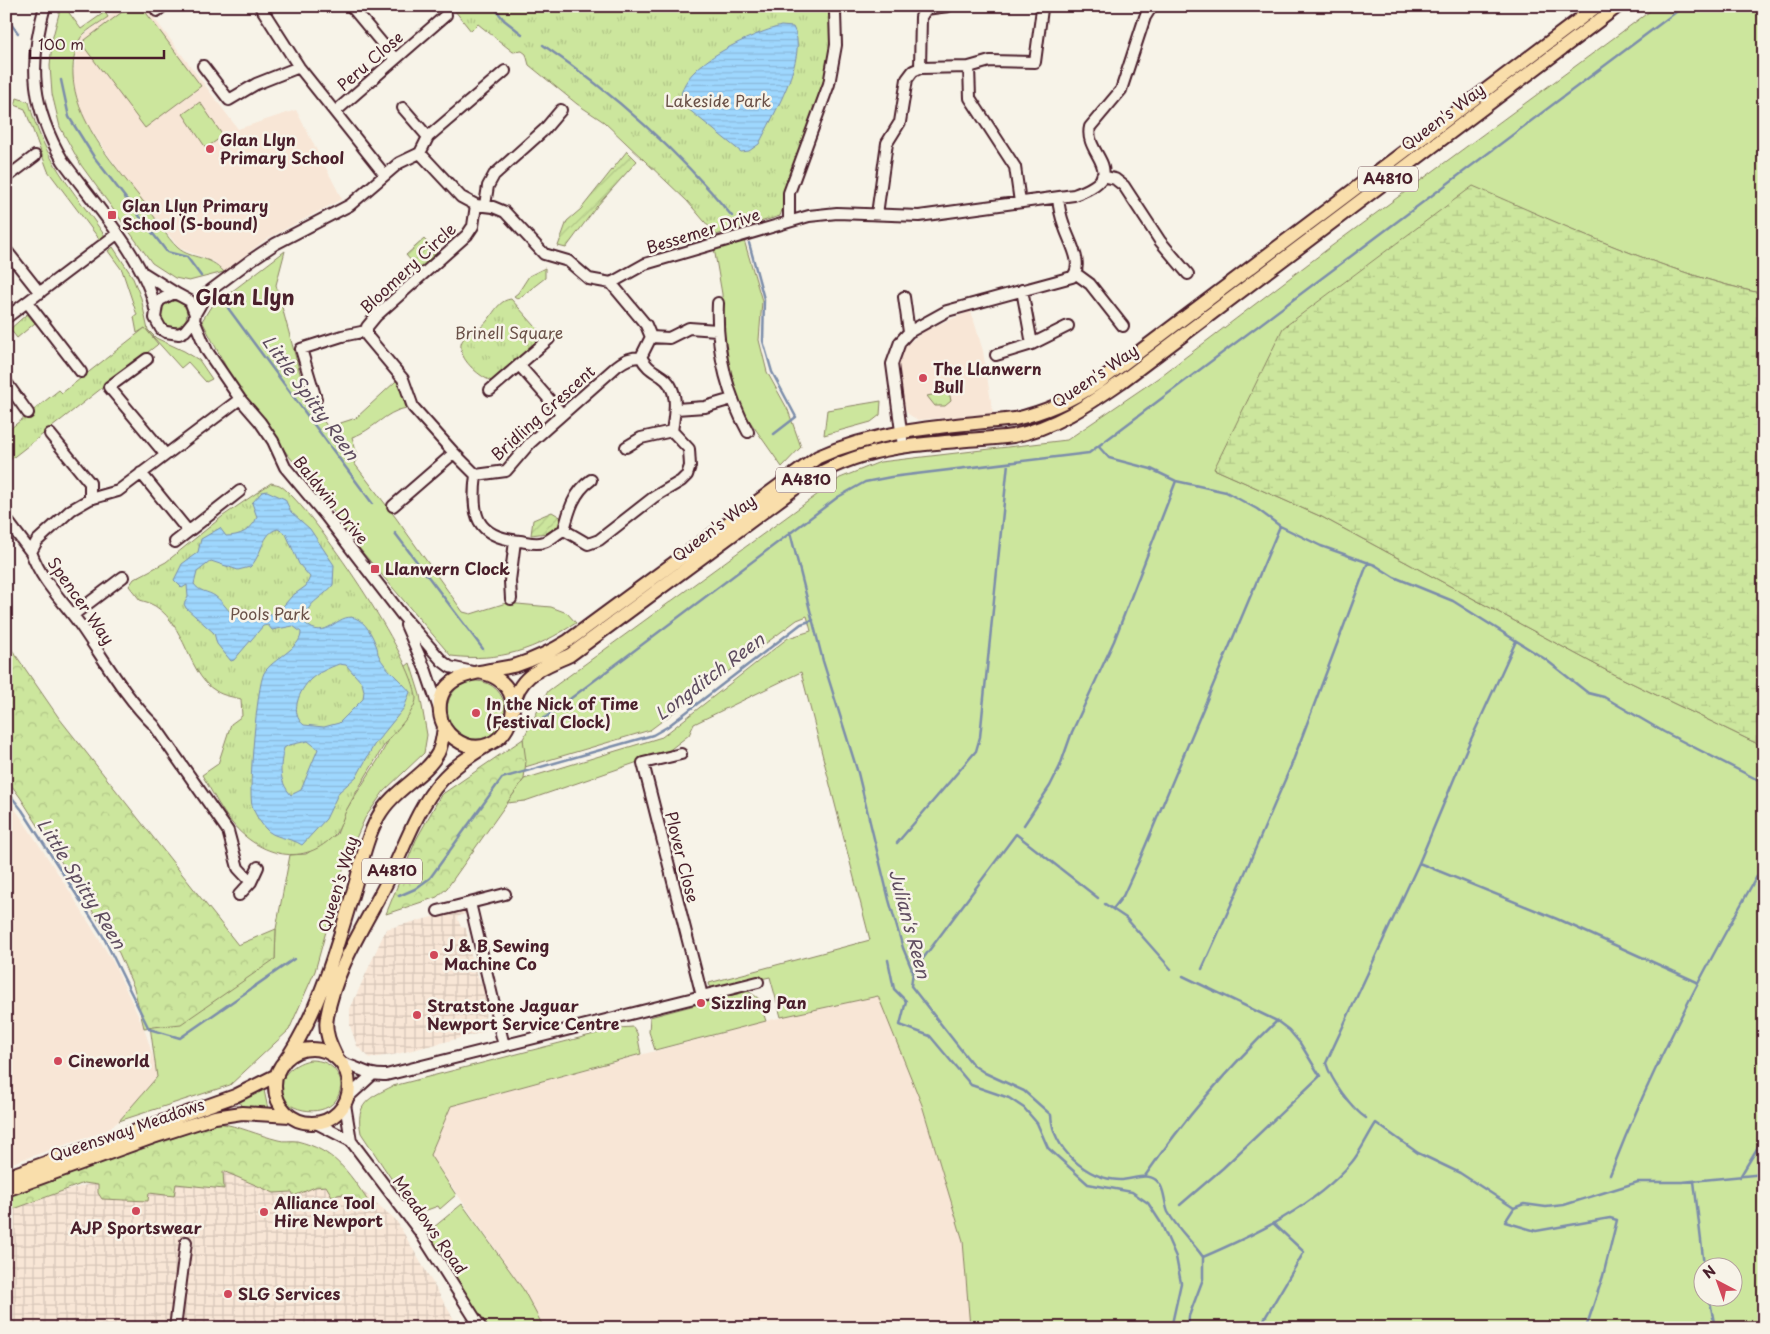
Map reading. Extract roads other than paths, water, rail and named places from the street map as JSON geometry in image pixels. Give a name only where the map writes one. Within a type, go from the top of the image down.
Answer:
[{"type":"main road","name":"Queen's Way","points":[[279,1070],[296,1047],[310,1014],[344,922],[369,837],[378,817],[389,799],[431,762],[438,753],[444,727],[440,712],[442,697],[450,684],[458,677],[530,661],[568,641],[818,457],[840,447],[901,431],[1015,419],[1036,414],[1074,398],[1098,383],[1597,6]]},
{"type":"main road","name":"Queen's Way","points":[[340,1062],[330,1045],[326,1032],[326,1019],[332,994],[351,952],[429,797],[455,767],[504,733],[513,715],[516,693],[522,682],[534,673],[570,655],[814,474],[832,465],[863,454],[903,446],[1012,436],[1037,430],[1074,414],[1121,382],[1618,6]]},
{"type":"main road","points":[[476,672],[489,674],[506,686],[513,704],[513,715]]},
{"type":"main road","points":[[444,727],[459,742],[478,746],[488,744]]},
{"type":"main road","points":[[311,1049],[323,1051],[340,1062],[348,1080],[346,1101],[338,1113],[328,1120],[316,1123],[298,1121],[290,1116],[277,1098],[275,1087],[279,1070],[295,1054],[311,1049]]},
{"type":"main road","name":"Queensway Meadows","points":[[6,1177],[235,1096],[279,1070]]},
{"type":"main road","name":"Queensway Meadows","points":[[6,1190],[153,1137],[216,1117],[242,1113],[290,1116]]},
{"type":"street","points":[[46,6],[37,38],[34,75],[42,115],[54,144],[63,161],[142,271],[153,297],[155,318],[161,329],[193,340],[207,352]]},
{"type":"street","points":[[260,6],[299,68],[336,111],[385,175]]},
{"type":"street","points":[[352,6],[394,59]]},
{"type":"street","points":[[789,221],[788,193],[829,84],[836,45],[835,13],[837,6]]},
{"type":"street","points":[[920,68],[921,17],[925,8],[948,6]]},
{"type":"street","points":[[1152,6],[1145,18],[1121,90],[1090,127],[1089,134],[1103,163],[1102,176],[1116,179],[1124,186],[1160,241],[1188,274]]},
{"type":"street","points":[[877,214],[888,143],[900,122],[907,79],[913,71],[920,68],[969,67],[990,62],[1035,62],[1042,9]]},
{"type":"street","name":"Peru Close","points":[[336,111],[446,15]]},
{"type":"street","points":[[203,66],[229,100],[256,84],[299,68]]},
{"type":"street","points":[[969,67],[970,98],[1015,167],[1020,202]]},
{"type":"street","points":[[179,334],[190,326],[207,293],[274,244],[350,205],[399,163],[420,154],[428,137],[505,71]]},
{"type":"street","points":[[403,108],[428,137]]},
{"type":"street","name":"Bloomery Circle","points":[[454,453],[413,407],[403,379],[370,341],[366,331],[376,316],[467,235],[473,226],[494,175],[544,130],[561,110]]},
{"type":"street","points":[[420,154],[453,190],[481,205],[505,212],[548,256],[568,261],[589,278],[611,283],[646,325],[651,337],[641,357],[648,368],[669,383],[676,400],[672,431]]},
{"type":"street","points":[[6,178],[35,156]]},
{"type":"street","name":"Bessemer Drive","points":[[611,283],[645,264],[789,221],[822,214],[919,216],[1058,198],[1080,193],[1096,184],[1102,176]]},
{"type":"street","points":[[1058,198],[1064,226],[1075,254],[1075,273]]},
{"type":"street","points":[[6,318],[117,234]]},
{"type":"street","points":[[6,250],[40,293]]},
{"type":"street","points":[[142,271],[190,301],[207,352]]},
{"type":"street","points":[[903,446],[892,364],[900,342],[909,332],[947,311],[1067,279],[1075,273]]},
{"type":"street","points":[[1075,273],[1090,284],[1123,326]]},
{"type":"street","points":[[1022,290],[1032,344]]},
{"type":"street","points":[[155,309],[160,300],[181,295],[207,293]]},
{"type":"street","points":[[904,297],[909,332]]},
{"type":"street","points":[[27,302],[81,372]]},
{"type":"street","points":[[718,303],[717,330],[724,371],[732,399],[748,432]]},
{"type":"street","points":[[996,355],[1032,344],[1068,326]]},
{"type":"street","points":[[651,337],[669,338],[689,328],[717,330]]},
{"type":"street","points":[[316,399],[301,349],[366,331]]},
{"type":"street","points":[[490,390],[549,339]]},
{"type":"street","name":"Baldwin Drive","points":[[207,352],[240,399],[264,428],[285,467],[325,514],[402,615]]},
{"type":"street","name":"Bridling Crescent","points":[[476,475],[506,471],[530,443],[622,361],[628,358],[641,357]]},
{"type":"street","points":[[146,359],[109,388],[165,454]]},
{"type":"street","points":[[519,365],[562,414]]},
{"type":"street","points":[[6,382],[28,413]]},
{"type":"street","name":"Spencer Way","points":[[240,399],[118,491],[90,499],[51,526],[37,541],[31,552],[39,573],[72,615],[228,831],[238,868],[251,882]]},
{"type":"street","points":[[676,409],[705,407],[732,399]]},
{"type":"street","points":[[626,447],[641,438],[672,431]]},
{"type":"street","points":[[564,530],[581,542],[594,543],[635,514],[654,497],[682,481],[690,466],[691,456],[685,444],[672,431]]},
{"type":"street","points":[[50,434],[90,482],[90,499]]},
{"type":"street","points":[[393,506],[454,453],[476,475],[473,504],[477,517],[496,536],[515,541],[544,542],[564,530],[573,501],[591,480]]},
{"type":"street","points":[[141,474],[188,531]]},
{"type":"street","points":[[175,542],[240,491]]},
{"type":"street","points":[[6,519],[31,552]]},
{"type":"street","points":[[511,599],[510,581],[515,541]]},
{"type":"street","points":[[72,615],[123,577]]},
{"type":"street","points":[[402,615],[442,661],[450,667],[476,672]]},
{"type":"street","points":[[402,615],[426,671],[440,712]]},
{"type":"street","name":"Plover Close","points":[[681,754],[643,763],[702,996]]},
{"type":"street","points":[[239,895],[251,882],[258,866]]},
{"type":"street","points":[[438,911],[505,894]]},
{"type":"street","points":[[470,903],[504,1046]]},
{"type":"street","points":[[346,1101],[371,1076],[404,1071],[758,982]]},
{"type":"street","points":[[340,1062],[354,1066],[371,1076]]},
{"type":"street","name":"Meadows Road","points":[[346,1101],[351,1141]]},
{"type":"street","name":"Meadows Road","points":[[316,1123],[351,1141],[420,1232],[481,1328]]},
{"type":"street","points":[[175,1328],[186,1242]]},
{"type":"water","points":[[781,26],[793,27],[797,39],[797,53],[793,69],[780,102],[759,144],[749,151],[741,152],[682,104],[682,90],[689,77],[718,54],[753,36]]},
{"type":"water","points":[[267,491],[285,499],[291,512],[310,529],[334,565],[333,585],[308,610],[305,623],[319,630],[349,617],[359,620],[370,633],[377,646],[381,661],[410,692],[404,708],[374,745],[357,776],[339,792],[326,819],[302,845],[269,832],[254,811],[251,795],[254,738],[261,682],[268,668],[297,643],[301,632],[293,626],[272,630],[268,625],[263,626],[234,660],[231,661],[217,644],[214,633],[186,608],[184,604],[188,597],[187,585],[182,588],[174,580],[182,564],[198,552],[201,539],[220,528],[226,536],[249,529],[257,517],[252,503],[262,492]],"holes":[[[278,529],[286,534],[299,564],[310,577],[306,586],[292,596],[277,613],[240,618],[232,614],[215,596],[198,589],[194,584],[197,572],[211,561],[238,570],[250,567],[265,539]],[[339,664],[346,665],[362,683],[363,699],[339,723],[324,727],[304,725],[297,715],[297,702],[307,684],[324,670]],[[308,741],[318,749],[301,790],[291,795],[284,784],[281,773],[284,748]]]},
{"type":"waterway","points":[[493,6],[504,20],[522,34]]},
{"type":"waterway","points":[[538,723],[838,497],[865,482],[891,477],[1089,453],[1684,6]]},
{"type":"waterway","name":"Little Spitty Reen","points":[[6,18],[18,33]]},
{"type":"waterway","points":[[543,45],[569,63],[643,124],[689,168],[732,216]]},
{"type":"waterway","name":"Little Spitty Reen","points":[[61,80],[69,117],[94,157],[167,252],[187,257],[201,276]]},
{"type":"waterway","points":[[749,243],[764,299],[763,341],[772,372],[796,417],[774,434]]},
{"type":"waterway","name":"Little Spitty Reen","points":[[228,308],[372,503]]},
{"type":"waterway","points":[[1098,446],[1109,458],[1151,469],[1176,481],[1226,492],[1257,509],[1280,526],[1321,546],[1375,565],[1394,577],[1453,601],[1545,659],[1588,693],[1604,697],[1664,732],[1764,783]]},
{"type":"waterway","points":[[897,843],[976,751],[980,737],[1008,463]]},
{"type":"waterway","points":[[1024,825],[1050,786],[1060,766],[1072,732],[1114,641],[1176,481]]},
{"type":"waterway","points":[[1113,909],[1123,896],[1139,861],[1280,526]]},
{"type":"waterway","name":"Julian's Reen","points":[[790,532],[823,661],[858,773],[889,900],[903,948],[913,972],[911,986],[973,1065],[985,1073],[1024,1091],[1051,1115],[1053,1128],[1058,1139],[1065,1150],[1084,1168],[1107,1178],[1125,1180],[1148,1177],[1159,1183],[1168,1212],[1203,1257],[1203,1279],[1189,1316],[1188,1328]]},
{"type":"waterway","name":"Little Spitty Reen","points":[[395,533],[483,649]]},
{"type":"waterway","points":[[1202,969],[1291,766],[1368,562]]},
{"type":"waterway","name":"Longditch Reen","points":[[399,896],[415,889],[430,878],[502,778],[653,735],[667,727],[801,624],[813,620]]},
{"type":"waterway","points":[[1366,1118],[1354,1108],[1342,1093],[1326,1063],[1419,863],[1467,748],[1516,641]]},
{"type":"waterway","name":"Little Spitty Reen","points":[[6,790],[22,810],[103,936],[149,1029],[180,1038],[294,959]]},
{"type":"waterway","points":[[913,972],[1016,834],[1098,898]]},
{"type":"waterway","points":[[1419,863],[1557,919],[1697,982]]},
{"type":"waterway","points":[[1610,1175],[1644,1094],[1681,1016],[1764,864]]},
{"type":"waterway","points":[[1105,904],[1126,918],[1171,969]]},
{"type":"waterway","points":[[888,960],[894,989],[906,1001],[900,1025],[930,1036],[971,1085],[1009,1098],[1024,1108],[1037,1123],[1048,1148],[1088,1184],[1132,1192],[1148,1203],[1161,1223],[1176,1257],[1181,1283],[1171,1328]]},
{"type":"waterway","points":[[1180,1205],[1223,1168],[1320,1076],[1300,1043],[1289,1030],[1277,1021],[1183,976]]},
{"type":"waterway","points":[[1145,1176],[1207,1096],[1241,1057],[1277,1021]]},
{"type":"waterway","points":[[1203,1257],[1263,1229],[1320,1193],[1352,1162],[1376,1123],[1418,1153],[1460,1173],[1514,1208]]},
{"type":"waterway","points":[[1740,1177],[1764,1137]]},
{"type":"waterway","points":[[1586,1328],[1603,1276],[1617,1220],[1610,1218],[1536,1231],[1505,1222],[1514,1208],[1524,1204],[1546,1207],[1564,1205],[1638,1182],[1682,1182],[1764,1174]]},
{"type":"waterway","points":[[1694,1181],[1703,1256]]},
{"type":"waterway","points":[[1259,1328],[1304,1252],[1273,1223]]},
{"type":"waterway","points":[[1711,1306],[1715,1328]]},
{"type":"place","name":"Glan Llyn Primary School","points":[[210,149]]},
{"type":"place","name":"Glan Llyn Primary School (S-bound)","points":[[112,215]]},
{"type":"place","name":"The Llanwern Bull","points":[[923,378]]},
{"type":"place","name":"Llanwern Clock","points":[[375,569]]},
{"type":"place","name":"In the Nick of Time (Festival Clock)","points":[[476,713]]},
{"type":"place","name":"J & B Sewing Machine Co","points":[[434,955]]},
{"type":"place","name":"Sizzling Pan","points":[[701,1003]]},
{"type":"place","name":"Stratstone Jaguar Newport Service Centre","points":[[417,1015]]},
{"type":"place","name":"Cineworld","points":[[58,1061]]},
{"type":"place","name":"AJP Sportswear","points":[[136,1211]]},
{"type":"place","name":"Alliance Tool Hire Newport","points":[[264,1212]]},
{"type":"place","name":"SLG Services","points":[[228,1294]]},
{"type":"district","name":"Glan Llyn","points":[[245,298]]},
{"type":"park label","name":"Lakeside Park","points":[[718,101]]},
{"type":"park label","name":"Brinell Square","points":[[509,333]]},
{"type":"park label","name":"Pools Park","points":[[270,614]]}]
